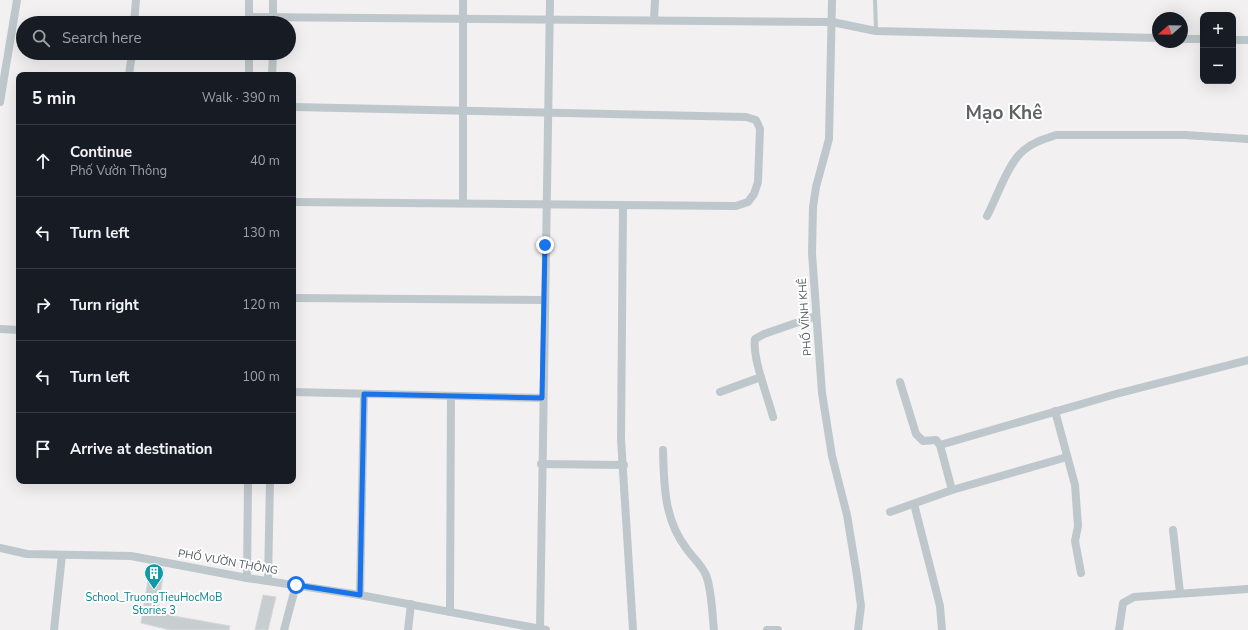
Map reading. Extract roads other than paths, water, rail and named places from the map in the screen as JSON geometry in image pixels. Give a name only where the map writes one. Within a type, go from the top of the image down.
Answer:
[{"type":"street","points":[[0,102],[17,0]]},
{"type":"street","points":[[135,16],[136,0]]},
{"type":"street","points":[[249,0],[249,16]]},
{"type":"street","points":[[273,0],[273,16]]},
{"type":"street","points":[[463,0],[463,203]]},
{"type":"street","points":[[543,629],[542,398],[550,0]]},
{"type":"street","points":[[654,20],[655,0]]},
{"type":"street","name":"PHỐ VĨNH KHÊ","points":[[832,0],[829,139],[816,188],[813,207],[812,253],[822,393],[832,456],[847,514],[861,606],[858,630]]},
{"type":"street","points":[[296,20],[463,19],[832,22],[876,31],[1152,38]]},
{"type":"street","points":[[1188,39],[1200,39]]},
{"type":"street","points":[[1236,40],[1248,40]]},
{"type":"street","points":[[130,72],[131,60]]},
{"type":"street","points":[[249,60],[249,72]]},
{"type":"street","points":[[272,72],[273,60]]},
{"type":"street","points":[[296,107],[746,117],[756,120],[760,129],[758,182],[754,194],[748,202],[736,206],[296,202]]},
{"type":"street","points":[[987,216],[1013,163],[1023,150],[1038,141],[1056,135],[1185,136],[1248,139]]},
{"type":"street","points":[[623,205],[621,439],[624,465],[633,630]]},
{"type":"street","points":[[296,298],[544,300]]},
{"type":"street","points":[[774,417],[762,377],[754,344],[755,339],[764,334],[816,316]]},
{"type":"street","points":[[0,329],[16,330]]},
{"type":"street","points":[[940,444],[1055,411],[1248,360]]},
{"type":"street","points":[[720,392],[762,377]]},
{"type":"street","points":[[900,382],[916,434],[923,441],[936,440],[940,444],[952,490]]},
{"type":"street","points":[[296,392],[542,398]]},
{"type":"street","points":[[360,595],[364,394]]},
{"type":"street","points":[[450,612],[452,396]]},
{"type":"street","points":[[1055,411],[1075,485],[1078,526],[1075,541],[1081,573]]},
{"type":"street","points":[[663,450],[666,505],[672,522],[686,548],[697,561],[706,576],[714,630]]},
{"type":"street","points":[[890,512],[952,490],[1067,457]]},
{"type":"street","points":[[542,464],[624,465]]},
{"type":"street","points":[[247,578],[248,484]]},
{"type":"street","points":[[268,581],[270,484]]},
{"type":"street","points":[[914,504],[940,606],[942,630]]},
{"type":"street","points":[[1173,530],[1180,593]]},
{"type":"street","name":"PHỐ VƯỜN THÔNG","points":[[0,548],[27,554],[131,556],[247,578],[411,604],[543,629]]},
{"type":"street","points":[[54,630],[62,555]]},
{"type":"street","points":[[284,630],[296,585]]},
{"type":"street","points":[[1119,630],[1123,603],[1128,599],[1180,593],[1248,589]]},
{"type":"street","points":[[408,630],[411,604]]},
{"type":"street","points":[[767,630],[778,630]]},
{"type":"lane","points":[[875,0],[876,31]]},
{"type":"place","name":"School_TruongTieuHocMoB Stories 3","points":[[154,590]]},
{"type":"district","name":"Mạo Khê","points":[[1004,113]]}]
